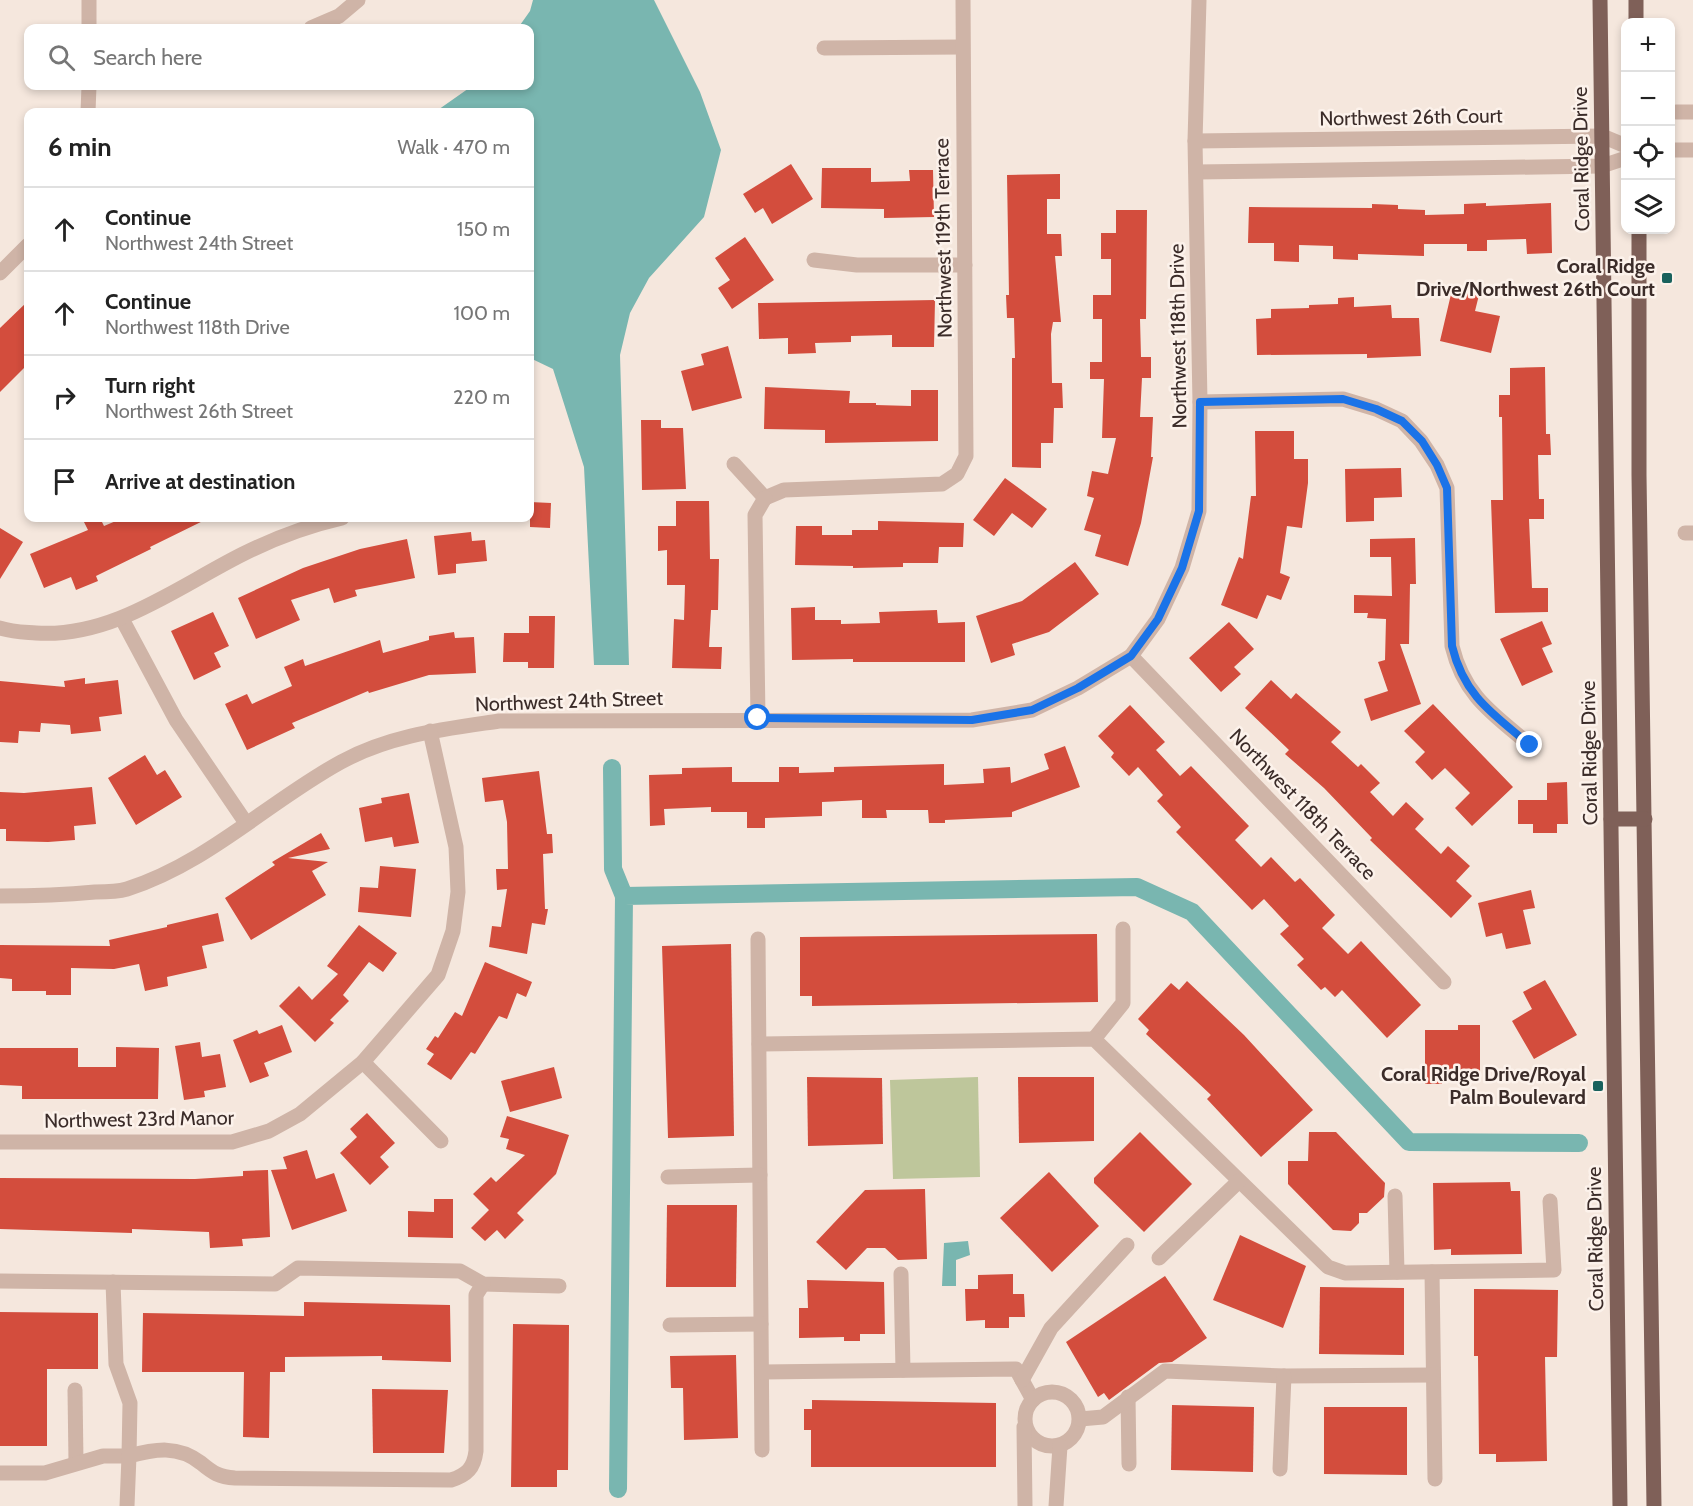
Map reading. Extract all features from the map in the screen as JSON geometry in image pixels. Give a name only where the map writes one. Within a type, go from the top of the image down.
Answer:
[{"type":"main road","name":"Coral Ridge Drive","points":[[1600,0],[1620,1506]]},
{"type":"main road","points":[[1636,0],[1636,18]]},
{"type":"main road","points":[[1639,234],[1639,463],[1654,1506]]},
{"type":"main road","points":[[1611,819],[1645,819]]},
{"type":"street","points":[[89,0],[89,24]]},
{"type":"street","points":[[320,24],[339,16],[358,0]]},
{"type":"street","name":"Northwest 119th Terrace","points":[[765,498],[784,489],[942,484],[957,474],[966,456],[963,0]]},
{"type":"street","name":"Northwest 118th Drive","points":[[1131,656],[1158,619],[1177,578],[1199,511],[1200,402],[1195,141],[1199,0]]},
{"type":"street","points":[[824,48],[962,47]]},
{"type":"street","points":[[88,108],[89,90]]},
{"type":"street","points":[[1676,112],[1693,112]]},
{"type":"street","name":"Northwest 26th Court","points":[[1195,141],[1602,135],[1621,144]]},
{"type":"street","points":[[1675,150],[1693,150]]},
{"type":"street","points":[[1196,172],[1602,166],[1621,160]]},
{"type":"street","points":[[0,273],[24,249]]},
{"type":"street","points":[[814,260],[856,265],[965,265]]},
{"type":"street","points":[[1200,402],[1343,399],[1376,409],[1402,421],[1422,441],[1437,465],[1447,488],[1452,646],[1457,670],[1484,707],[1530,745]]},
{"type":"street","points":[[734,464],[765,498],[755,515],[758,718]]},
{"type":"street","points":[[0,628],[9,631],[56,634],[93,629],[122,619],[244,554],[302,528],[326,522]]},
{"type":"street","points":[[122,619],[176,720],[246,823]]},
{"type":"street","name":"Northwest 24th Street","points":[[0,896],[63,896],[124,890],[176,870],[343,761],[387,742],[430,731],[499,721],[758,718],[972,720],[1032,710],[1078,688],[1131,656]]},
{"type":"street","name":"Northwest 118th Terrace","points":[[1131,656],[1444,982]]},
{"type":"street","name":"Northwest 23rd Manor","points":[[0,1142],[232,1142],[269,1131],[300,1114],[363,1062],[438,975],[453,931],[458,892],[456,847],[430,731]]},
{"type":"street","points":[[1094,1039],[1123,1003],[1123,929]]},
{"type":"street","points":[[758,939],[762,1450]]},
{"type":"street","points":[[759,1044],[1094,1039],[1328,1267],[1345,1273],[1554,1270],[1550,1201]]},
{"type":"street","points":[[363,1062],[441,1141]]},
{"type":"street","points":[[668,1177],[760,1175]]},
{"type":"street","points":[[1159,1258],[1239,1181]]},
{"type":"street","points":[[1395,1196],[1397,1272]]},
{"type":"street","points":[[1022,1380],[1051,1328],[1127,1245]]},
{"type":"street","points":[[0,1281],[275,1284],[298,1268],[460,1271],[483,1284],[559,1286]]},
{"type":"street","points":[[1432,1272],[1434,1479]]},
{"type":"street","points":[[902,1274],[903,1370]]},
{"type":"street","points":[[113,1282],[116,1364],[130,1402],[127,1506]]},
{"type":"street","points":[[0,1473],[45,1473],[76,1462],[103,1456],[129,1456],[156,1449],[169,1449],[184,1453],[213,1474],[235,1478],[452,1480],[460,1477],[472,1467],[475,1458],[476,1295],[483,1284]]},
{"type":"street","points":[[670,1325],[761,1324]]},
{"type":"street","points":[[762,1372],[1016,1369],[1033,1400]]},
{"type":"street","points":[[1080,1419],[1103,1417],[1165,1371],[1284,1376],[1433,1375]]},
{"type":"street","points":[[1280,1469],[1284,1376]]},
{"type":"street","points":[[75,1390],[76,1462]]},
{"type":"street","points":[[1024,1421],[1032,1439],[1050,1447],[1060,1446],[1076,1434],[1080,1419],[1078,1410],[1066,1395],[1050,1392],[1033,1400],[1027,1407],[1024,1421],[1025,1506]]},
{"type":"street","points":[[1128,1397],[1129,1464]]},
{"type":"street","points":[[1056,1506],[1060,1446]]},
{"type":"green space","points":[[978,1077],[980,1177],[893,1179],[890,1080]]},
{"type":"water","points":[[533,0],[654,0],[700,92],[721,150],[704,217],[649,278],[630,313],[620,355],[629,665],[594,665],[584,467],[553,369],[534,360],[534,108],[441,108],[466,90],[534,90],[534,24],[521,24],[530,11]]},
{"type":"water","points":[[968,1241],[970,1255],[956,1260],[956,1286],[942,1286],[944,1243]]},
{"type":"building","points":[[791,164],[813,199],[772,224],[763,208],[755,213],[743,194]]},
{"type":"building","points":[[822,168],[871,168],[871,182],[910,181],[909,170],[933,170],[934,217],[884,218],[884,209],[821,208]]},
{"type":"building","points":[[1060,174],[1060,199],[1047,199],[1047,234],[1061,234],[1062,256],[1055,256],[1061,322],[1053,322],[1051,334],[1052,383],[1062,383],[1063,408],[1054,408],[1053,443],[1041,443],[1041,468],[1012,467],[1012,358],[1015,358],[1014,318],[1007,318],[1006,295],[1009,295],[1007,175]]},
{"type":"building","points":[[1486,203],[1486,206],[1551,203],[1552,253],[1527,254],[1526,239],[1487,240],[1487,251],[1467,251],[1467,244],[1424,244],[1424,256],[1358,254],[1358,260],[1333,259],[1333,246],[1299,245],[1299,262],[1274,261],[1274,243],[1248,243],[1249,207],[1372,208],[1372,204],[1398,205],[1398,209],[1425,210],[1425,215],[1464,214],[1464,204]]},
{"type":"building","points":[[1116,210],[1147,210],[1146,319],[1140,319],[1141,357],[1151,357],[1151,378],[1142,378],[1140,417],[1153,417],[1151,457],[1153,457],[1141,523],[1128,566],[1095,556],[1101,535],[1084,530],[1094,498],[1087,496],[1092,471],[1108,474],[1116,438],[1102,438],[1104,379],[1090,379],[1090,362],[1102,362],[1102,319],[1093,319],[1093,295],[1111,295],[1111,259],[1101,259],[1101,233],[1116,233]]},
{"type":"building","points":[[745,237],[774,280],[732,309],[718,288],[730,280],[715,258]]},
{"type":"building","points":[[1452,290],[1479,295],[1475,311],[1500,316],[1491,353],[1440,341]]},
{"type":"building","points":[[1354,297],[1354,307],[1391,305],[1392,318],[1419,318],[1421,356],[1367,358],[1367,354],[1257,355],[1256,319],[1271,318],[1271,309],[1309,308],[1309,305],[1338,304],[1338,298]]},
{"type":"building","points":[[935,300],[934,347],[892,347],[892,335],[851,336],[851,342],[815,343],[816,353],[788,354],[788,338],[759,339],[758,303]]},
{"type":"building","points":[[24,305],[24,368],[0,392],[0,328]]},
{"type":"building","points":[[728,346],[742,398],[692,411],[681,371],[704,365],[701,354]]},
{"type":"building","points":[[1545,367],[1546,434],[1550,434],[1551,455],[1538,455],[1539,499],[1544,499],[1544,519],[1529,519],[1532,588],[1548,588],[1548,612],[1495,613],[1491,500],[1503,500],[1502,417],[1499,417],[1499,395],[1510,395],[1510,368]]},
{"type":"building","points":[[765,387],[850,391],[849,403],[911,406],[911,390],[938,390],[938,441],[825,443],[825,430],[764,429]]},
{"type":"building","points":[[641,420],[661,420],[661,428],[683,428],[686,489],[642,490]]},
{"type":"building","points":[[1255,431],[1294,431],[1294,459],[1308,459],[1308,483],[1302,528],[1287,526],[1280,573],[1290,577],[1281,600],[1267,595],[1257,619],[1221,605],[1239,557],[1243,559],[1251,496],[1256,496]]},
{"type":"building","points":[[1401,468],[1402,497],[1374,498],[1374,521],[1346,522],[1345,469]]},
{"type":"building","points":[[1005,478],[1047,509],[1032,528],[1012,513],[994,536],[973,520]]},
{"type":"building","points":[[676,501],[709,501],[710,559],[719,559],[718,610],[711,610],[709,647],[722,647],[721,669],[672,668],[674,619],[684,620],[685,585],[667,585],[667,550],[658,551],[658,526],[676,526]]},
{"type":"building","points":[[534,502],[551,503],[550,528],[530,527],[530,522],[534,522]]},
{"type":"building","points":[[878,521],[964,523],[963,547],[939,547],[938,563],[903,563],[903,567],[853,568],[853,566],[795,565],[796,526],[822,526],[822,535],[852,535],[852,530],[878,530]]},
{"type":"building","points":[[84,522],[102,522],[104,526],[114,522],[201,522],[96,576],[98,581],[76,590],[71,577],[44,588],[30,554],[88,530]]},
{"type":"building","points":[[0,528],[23,542],[0,579]]},
{"type":"building","points":[[471,532],[472,541],[485,540],[487,561],[456,564],[456,573],[438,575],[434,536]]},
{"type":"building","points":[[1415,538],[1416,584],[1410,584],[1409,644],[1400,644],[1421,704],[1371,721],[1364,699],[1388,691],[1378,662],[1385,660],[1386,619],[1367,618],[1368,613],[1354,613],[1354,595],[1392,596],[1391,557],[1370,557],[1370,539]]},
{"type":"building","points":[[407,539],[415,578],[355,590],[357,596],[334,603],[329,588],[291,600],[300,620],[256,639],[238,598],[303,568],[360,549]]},
{"type":"building","points":[[1075,562],[1099,594],[1049,632],[1012,644],[1015,655],[991,663],[976,616],[1022,601]]},
{"type":"building","points":[[815,607],[815,620],[841,620],[841,624],[880,623],[879,612],[937,610],[938,623],[965,622],[965,662],[792,660],[791,608]]},
{"type":"building","points":[[213,612],[229,646],[214,653],[221,667],[194,680],[171,631]]},
{"type":"building","points":[[529,616],[555,616],[554,668],[528,668],[528,662],[503,662],[504,633],[529,633]]},
{"type":"building","points":[[1542,621],[1552,644],[1542,648],[1553,672],[1522,686],[1500,639]]},
{"type":"building","points":[[1229,622],[1254,649],[1234,667],[1241,674],[1221,692],[1189,658]]},
{"type":"building","points":[[454,632],[455,638],[474,637],[476,673],[429,675],[369,693],[368,691],[292,723],[295,728],[247,750],[225,704],[247,694],[252,704],[292,686],[284,667],[303,659],[305,666],[380,640],[383,653],[429,640],[429,636]]},
{"type":"building","points":[[85,678],[85,684],[118,680],[122,714],[99,717],[101,731],[71,734],[70,725],[41,723],[40,732],[19,731],[18,743],[0,742],[0,681],[65,687],[64,681]]},
{"type":"building","points":[[1271,680],[1291,699],[1296,693],[1341,732],[1331,742],[1358,767],[1361,764],[1380,783],[1370,792],[1393,816],[1406,802],[1424,819],[1415,829],[1441,854],[1448,846],[1470,866],[1456,881],[1472,896],[1451,918],[1370,840],[1372,838],[1324,788],[1285,754],[1289,750],[1245,708]]},
{"type":"building","points":[[1433,704],[1513,787],[1472,826],[1455,808],[1470,793],[1445,768],[1432,780],[1415,762],[1425,752],[1404,731]]},
{"type":"building","points":[[1130,705],[1165,742],[1156,750],[1180,776],[1191,766],[1249,826],[1235,840],[1261,867],[1271,857],[1295,882],[1300,878],[1335,915],[1322,928],[1348,954],[1361,941],[1421,1005],[1387,1038],[1342,990],[1335,997],[1325,987],[1321,990],[1297,965],[1304,959],[1280,934],[1289,926],[1264,899],[1252,910],[1176,832],[1181,827],[1157,801],[1163,795],[1138,767],[1129,776],[1111,757],[1114,753],[1098,736]]},
{"type":"building","points":[[1065,746],[1080,787],[1012,812],[1012,817],[945,820],[945,823],[929,823],[928,810],[886,810],[887,818],[862,818],[862,800],[822,802],[822,816],[765,818],[765,828],[747,828],[747,812],[711,812],[711,807],[664,809],[665,825],[650,826],[649,775],[682,774],[682,768],[732,767],[732,782],[779,782],[779,767],[799,767],[799,773],[834,772],[834,767],[944,764],[944,785],[984,783],[983,769],[1010,767],[1011,783],[1049,769],[1044,754]]},
{"type":"building","points":[[145,755],[157,775],[165,770],[182,797],[136,825],[108,778]]},
{"type":"building","points":[[539,771],[547,834],[552,834],[553,853],[543,854],[545,909],[548,909],[545,925],[532,923],[527,954],[489,947],[492,926],[501,927],[507,889],[497,890],[496,869],[508,869],[507,822],[503,800],[485,802],[482,778]]},
{"type":"building","points":[[1567,782],[1568,824],[1557,824],[1557,833],[1533,833],[1533,824],[1518,824],[1518,800],[1547,800],[1547,783]]},
{"type":"building","points":[[92,787],[96,824],[74,826],[75,840],[6,841],[6,829],[0,829],[0,792],[24,793]]},
{"type":"building","points":[[409,793],[419,843],[394,847],[392,837],[365,842],[359,808],[382,803],[381,798]]},
{"type":"building","points":[[321,833],[330,849],[288,858],[328,862],[312,871],[326,895],[251,940],[225,898],[275,865],[272,862]]},
{"type":"building","points":[[380,866],[416,869],[411,917],[358,912],[360,887],[378,888]]},
{"type":"building","points":[[1531,890],[1535,908],[1523,910],[1531,944],[1506,949],[1502,933],[1486,937],[1478,903]]},
{"type":"building","points":[[218,913],[224,941],[202,946],[207,968],[167,977],[168,986],[145,991],[139,964],[114,969],[71,968],[71,995],[46,995],[46,991],[12,991],[12,979],[0,978],[0,945],[110,946],[109,940]]},
{"type":"building","points":[[359,925],[397,953],[383,972],[369,962],[343,995],[349,1001],[330,1020],[334,1023],[315,1042],[279,1006],[299,986],[312,1000],[338,974],[327,966]]},
{"type":"building","points":[[1097,934],[1098,1002],[812,1006],[812,996],[800,996],[800,937]]},
{"type":"building","points":[[731,944],[734,1136],[668,1138],[662,946]]},
{"type":"building","points":[[485,962],[532,982],[526,997],[517,993],[507,1019],[499,1016],[475,1054],[471,1052],[451,1080],[427,1064],[434,1054],[426,1049],[435,1036],[438,1038],[455,1012],[462,1016]]},
{"type":"building","points":[[1545,980],[1577,1035],[1534,1059],[1512,1021],[1532,1009],[1523,992]]},
{"type":"building","points":[[1187,981],[1244,1035],[1313,1110],[1261,1157],[1207,1099],[1211,1095],[1146,1034],[1149,1030],[1138,1019],[1171,983],[1179,990]]},
{"type":"building","points":[[282,1025],[292,1052],[264,1063],[269,1076],[250,1083],[233,1040],[257,1030],[259,1034]]},
{"type":"building","points":[[1458,1025],[1480,1025],[1480,1074],[1442,1074],[1442,1084],[1425,1084],[1425,1030],[1458,1030]]},
{"type":"building","points":[[200,1042],[202,1057],[220,1054],[226,1087],[204,1091],[205,1097],[184,1100],[175,1046]]},
{"type":"building","points":[[116,1047],[159,1048],[158,1099],[22,1099],[22,1086],[0,1085],[0,1048],[78,1048],[78,1067],[116,1067]]},
{"type":"building","points":[[554,1067],[562,1098],[510,1112],[501,1081]]},
{"type":"building","points":[[807,1077],[882,1078],[883,1144],[808,1146]]},
{"type":"building","points":[[1018,1077],[1094,1077],[1094,1141],[1019,1143]]},
{"type":"building","points":[[367,1113],[395,1143],[380,1157],[389,1167],[370,1185],[340,1153],[357,1137],[350,1129]]},
{"type":"building","points":[[507,1116],[569,1135],[556,1174],[517,1213],[524,1220],[505,1239],[497,1230],[485,1241],[471,1228],[489,1210],[473,1194],[491,1177],[496,1182],[525,1155],[506,1149],[509,1139],[500,1137]]},
{"type":"building","points":[[1140,1132],[1192,1184],[1144,1232],[1094,1183],[1094,1178]]},
{"type":"building","points":[[1309,1132],[1336,1132],[1385,1183],[1384,1197],[1367,1213],[1359,1213],[1359,1223],[1351,1231],[1333,1230],[1288,1184],[1288,1161],[1308,1161]]},
{"type":"building","points":[[307,1150],[316,1179],[334,1173],[347,1211],[292,1230],[271,1170],[287,1169],[283,1157]]},
{"type":"building","points":[[268,1170],[270,1237],[242,1239],[243,1246],[210,1248],[209,1232],[132,1229],[132,1233],[0,1229],[0,1178],[195,1179],[243,1176],[243,1171]]},
{"type":"building","points":[[1049,1172],[1099,1226],[1052,1272],[1000,1218]]},
{"type":"building","points":[[1510,1182],[1511,1191],[1520,1191],[1522,1254],[1451,1255],[1451,1249],[1434,1250],[1433,1183]]},
{"type":"building","points":[[925,1189],[927,1259],[898,1260],[885,1248],[867,1248],[846,1270],[816,1242],[865,1190]]},
{"type":"building","points":[[434,1199],[453,1199],[453,1238],[408,1237],[408,1211],[434,1212]]},
{"type":"building","points":[[667,1205],[737,1205],[736,1287],[666,1287]]},
{"type":"building","points":[[1240,1235],[1306,1266],[1283,1328],[1213,1300]]},
{"type":"building","points":[[1013,1274],[1013,1294],[1024,1294],[1025,1317],[1009,1317],[1009,1328],[985,1328],[985,1320],[966,1321],[965,1289],[978,1289],[978,1275]]},
{"type":"building","points":[[1165,1276],[1207,1338],[1172,1362],[1159,1363],[1109,1400],[1104,1393],[1098,1397],[1066,1342]]},
{"type":"building","points":[[807,1280],[884,1282],[885,1334],[860,1334],[860,1341],[844,1341],[844,1337],[799,1338],[799,1308],[808,1308]]},
{"type":"building","points":[[1320,1287],[1404,1288],[1404,1355],[1319,1354]]},
{"type":"building","points":[[1474,1289],[1558,1290],[1557,1357],[1545,1357],[1547,1461],[1496,1462],[1496,1454],[1479,1454],[1478,1356],[1474,1356]]},
{"type":"building","points":[[304,1302],[450,1305],[451,1362],[382,1360],[382,1356],[285,1357],[285,1372],[270,1372],[269,1438],[243,1437],[244,1372],[142,1372],[143,1313],[304,1316]]},
{"type":"building","points":[[0,1312],[98,1313],[98,1369],[47,1369],[47,1446],[0,1446]]},
{"type":"building","points":[[513,1324],[569,1325],[568,1470],[557,1470],[557,1487],[511,1487]]},
{"type":"building","points":[[736,1355],[738,1438],[684,1440],[683,1388],[671,1388],[670,1356]]},
{"type":"building","points":[[372,1389],[448,1390],[444,1453],[373,1453]]},
{"type":"building","points":[[812,1400],[996,1403],[996,1467],[811,1467],[811,1430],[804,1430],[804,1409],[812,1409]]},
{"type":"building","points":[[1172,1405],[1254,1407],[1253,1472],[1171,1470]]},
{"type":"building","points":[[1324,1407],[1407,1407],[1407,1475],[1324,1474]]},
{"type":"waterway","points":[[612,768],[613,869],[624,896]]},
{"type":"waterway","points":[[618,1489],[624,896],[1137,887],[1192,912],[1409,1142],[1579,1143]]},
{"type":"place","name":"Coral Ridge Drive/Northwest 26th Court","points":[[1667,278]]},
{"type":"place","name":"Coral Ridge Drive/Royal Palm Boulevard","points":[[1598,1086]]},
{"type":"route","points":[[758,718],[972,720],[1032,710],[1078,688],[1131,656],[1158,619],[1182,568],[1199,511],[1200,402],[1343,399],[1376,409],[1402,421],[1422,441],[1437,465],[1447,488],[1450,519],[1452,646],[1457,670],[1484,707],[1530,745]]}]
